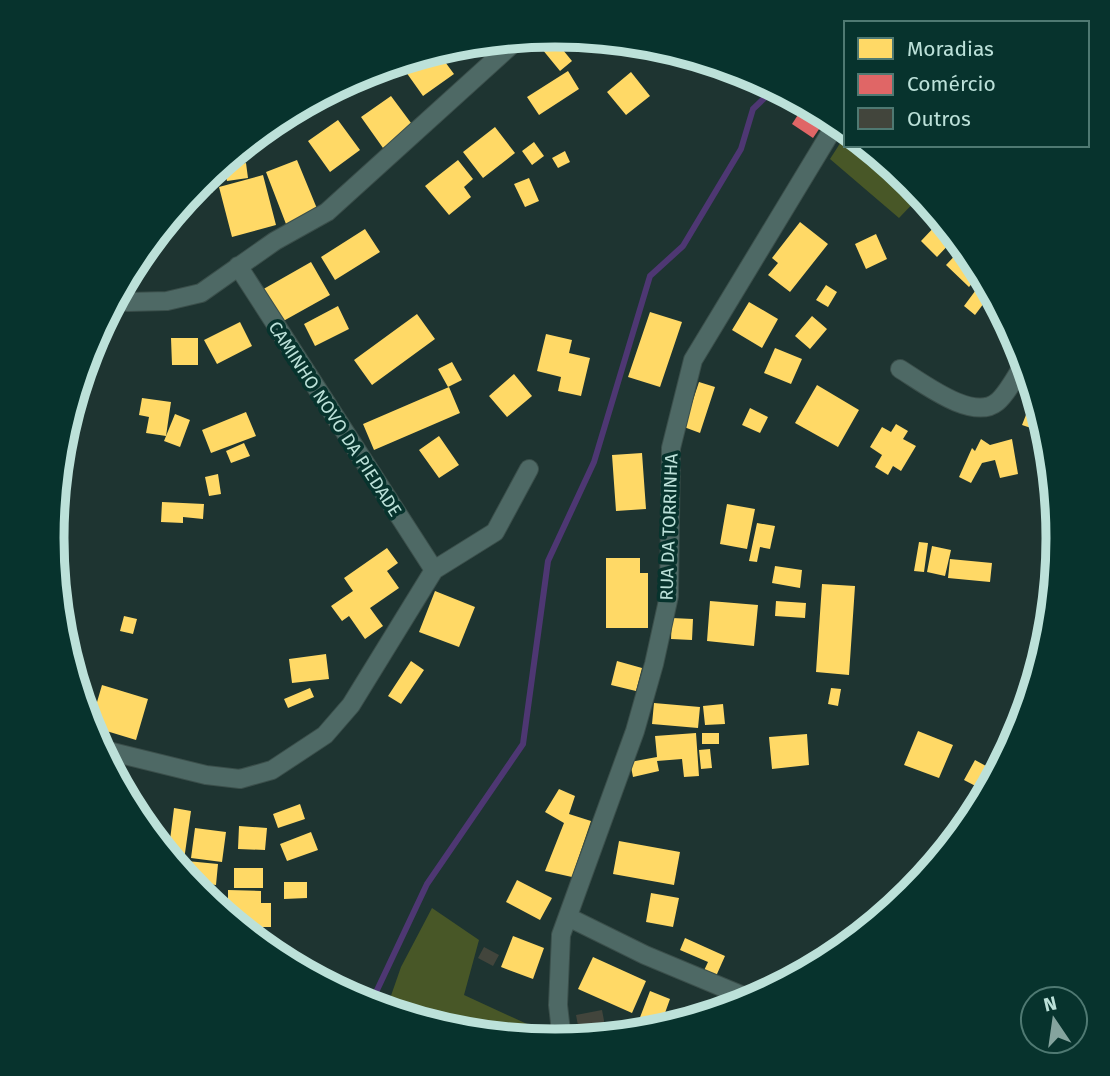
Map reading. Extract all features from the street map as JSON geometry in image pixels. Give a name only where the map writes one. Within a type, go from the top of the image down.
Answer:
[{"type":"street","points":[[125,301],[167,301],[201,293],[275,241],[327,212],[506,50]]},
{"type":"street","name":"RUA DA TORRINHA","points":[[561,1029],[558,956],[568,917],[635,731],[669,596],[671,448],[693,360],[831,132]]},
{"type":"street","name":"CAMINHO NOVO DA PIEDADE","points":[[238,266],[434,570]]},
{"type":"street","points":[[900,369],[965,407],[982,410],[998,402],[1017,373]]},
{"type":"street","points":[[114,752],[240,779],[272,770],[325,735],[351,705],[434,570],[495,532],[529,469]]},
{"type":"street","points":[[568,917],[645,955],[737,993]]},
{"type":"green space","points":[[842,140],[844,147],[851,147],[879,169],[913,203],[899,218],[830,159]]},
{"type":"green space","points":[[432,908],[479,940],[464,995],[537,1028],[491,1025],[459,1019],[389,1000],[401,967]]},
{"type":"building: Moradias","points":[[561,47],[572,61],[560,71],[542,49]]},
{"type":"building: Moradias","points":[[444,60],[454,74],[423,96],[405,71]]},
{"type":"building: Moradias","points":[[568,71],[579,89],[539,115],[527,97]]},
{"type":"building: Moradias","points":[[631,72],[650,96],[626,115],[607,92]]},
{"type":"building: Moradias","points":[[391,96],[414,127],[383,148],[361,117]]},
{"type":"building: Moradias","points":[[338,120],[360,150],[330,172],[308,141]]},
{"type":"building: Moradias","points":[[495,127],[515,153],[483,178],[463,152]]},
{"type":"building: Moradias","points":[[534,142],[544,156],[532,165],[522,151]]},
{"type":"building: Moradias","points":[[565,151],[570,162],[558,168],[552,158]]},
{"type":"building: Moradias","points":[[297,160],[318,211],[286,224],[266,172]]},
{"type":"building: Moradias","points":[[458,160],[473,179],[464,187],[471,197],[449,215],[425,186]]},
{"type":"building: Moradias","points":[[246,163],[248,178],[227,181],[226,174],[236,165]]},
{"type":"building: Moradias","points":[[263,175],[276,225],[232,237],[219,187]]},
{"type":"building: Moradias","points":[[529,178],[539,201],[525,207],[514,184]]},
{"type":"building: Moradias","points":[[800,222],[828,244],[790,292],[768,275],[778,263],[772,258]]},
{"type":"building: Moradias","points":[[934,227],[948,245],[937,257],[921,241]]},
{"type":"building: Moradias","points":[[365,229],[380,252],[335,280],[321,257]]},
{"type":"building: Moradias","points":[[876,234],[887,259],[866,269],[855,244]]},
{"type":"building: Moradias","points":[[956,255],[973,282],[969,287],[946,265]]},
{"type":"building: Moradias","points":[[311,262],[330,295],[278,324],[260,291]]},
{"type":"building: Moradias","points":[[826,285],[837,292],[828,307],[816,300]]},
{"type":"building: Moradias","points":[[977,288],[985,302],[975,315],[964,306]]},
{"type":"building: Moradias","points":[[749,302],[778,319],[762,348],[732,330]]},
{"type":"building: Moradias","points":[[338,306],[349,329],[315,346],[304,324]]},
{"type":"building: Moradias","points":[[650,312],[682,322],[660,387],[628,377]]},
{"type":"building: Moradias","points":[[417,314],[435,339],[372,385],[354,360]]},
{"type":"building: Moradias","points":[[812,316],[827,329],[810,349],[795,336]]},
{"type":"building: Moradias","points":[[240,322],[252,346],[217,364],[204,340]]},
{"type":"building: Moradias","points":[[546,334],[572,340],[569,353],[590,358],[581,396],[558,391],[561,377],[537,371]]},
{"type":"building: Moradias","points":[[171,338],[198,338],[198,365],[172,365]]},
{"type":"building: Moradias","points":[[775,348],[802,359],[791,384],[764,373]]},
{"type":"building: Moradias","points":[[452,362],[462,380],[448,387],[438,369]]},
{"type":"building: Moradias","points":[[514,374],[532,396],[507,417],[489,396]]},
{"type":"building: Moradias","points":[[699,382],[715,387],[700,433],[684,427]]},
{"type":"building: Moradias","points":[[817,385],[859,410],[838,447],[795,423]]},
{"type":"building: Moradias","points":[[449,387],[460,413],[374,450],[363,424]]},
{"type":"building: Moradias","points":[[142,398],[171,402],[166,436],[146,433],[149,417],[139,415]]},
{"type":"building: Moradias","points":[[750,408],[768,417],[760,433],[742,425]]},
{"type":"building: Moradias","points":[[1028,409],[1033,429],[1022,425]]},
{"type":"building: Moradias","points":[[246,412],[256,436],[211,453],[202,430]]},
{"type":"building: Moradias","points":[[175,414],[190,420],[180,447],[164,441]]},
{"type":"building: Moradias","points":[[896,424],[908,431],[903,439],[916,446],[901,471],[893,466],[888,475],[875,467],[882,455],[870,447],[882,427],[891,432]]},
{"type":"building: Moradias","points":[[439,436],[459,465],[439,478],[419,450]]},
{"type":"building: Moradias","points":[[981,439],[990,445],[1012,439],[1018,474],[1000,478],[995,460],[982,463],[971,483],[959,477],[972,448],[975,451]]},
{"type":"building: Moradias","points":[[244,443],[250,456],[231,463],[226,451]]},
{"type":"building: Moradias","points":[[642,453],[646,509],[616,511],[612,455]]},
{"type":"building: Moradias","points":[[218,474],[221,494],[209,496],[205,477]]},
{"type":"building: Moradias","points":[[162,502],[204,504],[203,519],[183,517],[183,523],[161,522]]},
{"type":"building: Moradias","points":[[727,504],[755,509],[747,549],[720,544]]},
{"type":"building: Moradias","points":[[757,523],[775,526],[770,549],[760,547],[757,562],[749,561]]},
{"type":"building: Moradias","points":[[919,542],[928,543],[924,572],[914,571]]},
{"type":"building: Moradias","points":[[932,546],[951,550],[945,576],[927,572]]},
{"type":"building: Moradias","points":[[387,548],[398,563],[387,571],[399,588],[370,608],[383,626],[365,639],[349,616],[342,621],[331,606],[353,591],[344,578]]},
{"type":"building: Moradias","points":[[606,558],[640,558],[640,573],[648,573],[648,628],[606,628]]},
{"type":"building: Moradias","points":[[950,559],[992,563],[990,582],[948,578]]},
{"type":"building: Moradias","points":[[775,566],[802,570],[800,588],[772,583]]},
{"type":"building: Moradias","points":[[822,584],[855,586],[849,675],[816,672]]},
{"type":"building: Moradias","points":[[435,591],[475,607],[459,647],[419,632]]},
{"type":"building: Moradias","points":[[710,601],[758,605],[754,646],[707,641]]},
{"type":"building: Moradias","points":[[776,601],[806,603],[805,618],[775,616]]},
{"type":"building: Moradias","points":[[124,616],[137,619],[133,634],[120,631]]},
{"type":"building: Moradias","points":[[672,618],[693,619],[692,640],[671,639]]},
{"type":"building: Moradias","points":[[326,654],[329,679],[292,683],[289,659]]},
{"type":"building: Moradias","points":[[411,661],[424,670],[401,704],[388,696]]},
{"type":"building: Moradias","points":[[617,661],[642,668],[636,691],[611,685]]},
{"type":"building: Moradias","points":[[102,685],[148,699],[136,740],[104,730],[95,709]]},
{"type":"building: Moradias","points":[[310,688],[314,697],[288,708],[284,699]]},
{"type":"building: Moradias","points":[[831,688],[841,689],[838,706],[828,704]]},
{"type":"building: Moradias","points":[[654,703],[700,707],[698,728],[652,724]]},
{"type":"building: Moradias","points":[[723,704],[725,724],[705,725],[703,706]]},
{"type":"building: Moradias","points":[[918,731],[953,745],[939,778],[904,765]]},
{"type":"building: Moradias","points":[[696,733],[699,776],[684,777],[682,759],[657,761],[659,771],[633,777],[630,762],[657,757],[655,736]]},
{"type":"building: Moradias","points":[[702,733],[719,733],[719,744],[702,744]]},
{"type":"building: Moradias","points":[[807,734],[809,765],[772,769],[769,737]]},
{"type":"building: Moradias","points":[[710,749],[712,768],[701,769],[699,750]]},
{"type":"building: Moradias","points":[[975,760],[988,767],[978,787],[964,780]]},
{"type":"building: Moradias","points":[[559,789],[575,796],[569,814],[591,821],[572,877],[545,871],[564,823],[545,812]]},
{"type":"building: Moradias","points":[[300,804],[305,819],[278,828],[273,814]]},
{"type":"building: Moradias","points":[[174,808],[191,811],[184,860],[170,842]]},
{"type":"building: Moradias","points":[[239,826],[267,828],[265,850],[238,849]]},
{"type":"building: Moradias","points":[[195,828],[226,832],[222,862],[191,858]]},
{"type":"building: Moradias","points":[[311,832],[318,850],[287,861],[280,844]]},
{"type":"building: Moradias","points":[[619,841],[680,852],[674,885],[613,874]]},
{"type":"building: Moradias","points":[[187,863],[218,864],[216,885],[207,884]]},
{"type":"building: Moradias","points":[[234,868],[263,868],[263,888],[234,888]]},
{"type":"building: Moradias","points":[[517,880],[552,898],[540,920],[506,902]]},
{"type":"building: Moradias","points":[[284,882],[307,882],[307,898],[284,899]]},
{"type":"building: Moradias","points":[[228,890],[261,891],[261,903],[271,903],[271,927],[256,927],[228,904]]},
{"type":"building: Moradias","points":[[651,893],[679,898],[673,927],[646,922]]},
{"type":"building: Moradias","points":[[513,936],[544,948],[533,979],[501,967]]},
{"type":"building: Moradias","points":[[685,938],[725,956],[713,983],[701,977],[708,962],[680,950]]},
{"type":"building: Moradias","points":[[593,957],[646,981],[632,1013],[578,989]]},
{"type":"building: Moradias","points":[[650,991],[670,999],[664,1016],[639,1020]]},
{"type":"building: Comércio","points":[[799,113],[821,126],[813,138],[792,124]]},
{"type":"building: Outros","points":[[484,947],[499,955],[493,966],[478,958]]},
{"type":"building: Outros","points":[[602,1010],[605,1026],[579,1028],[576,1015]]},
{"type":"waterway","points":[[375,994],[427,884],[523,744],[548,561],[594,462],[650,276],[683,246],[741,149],[753,109],[767,96]]}]
